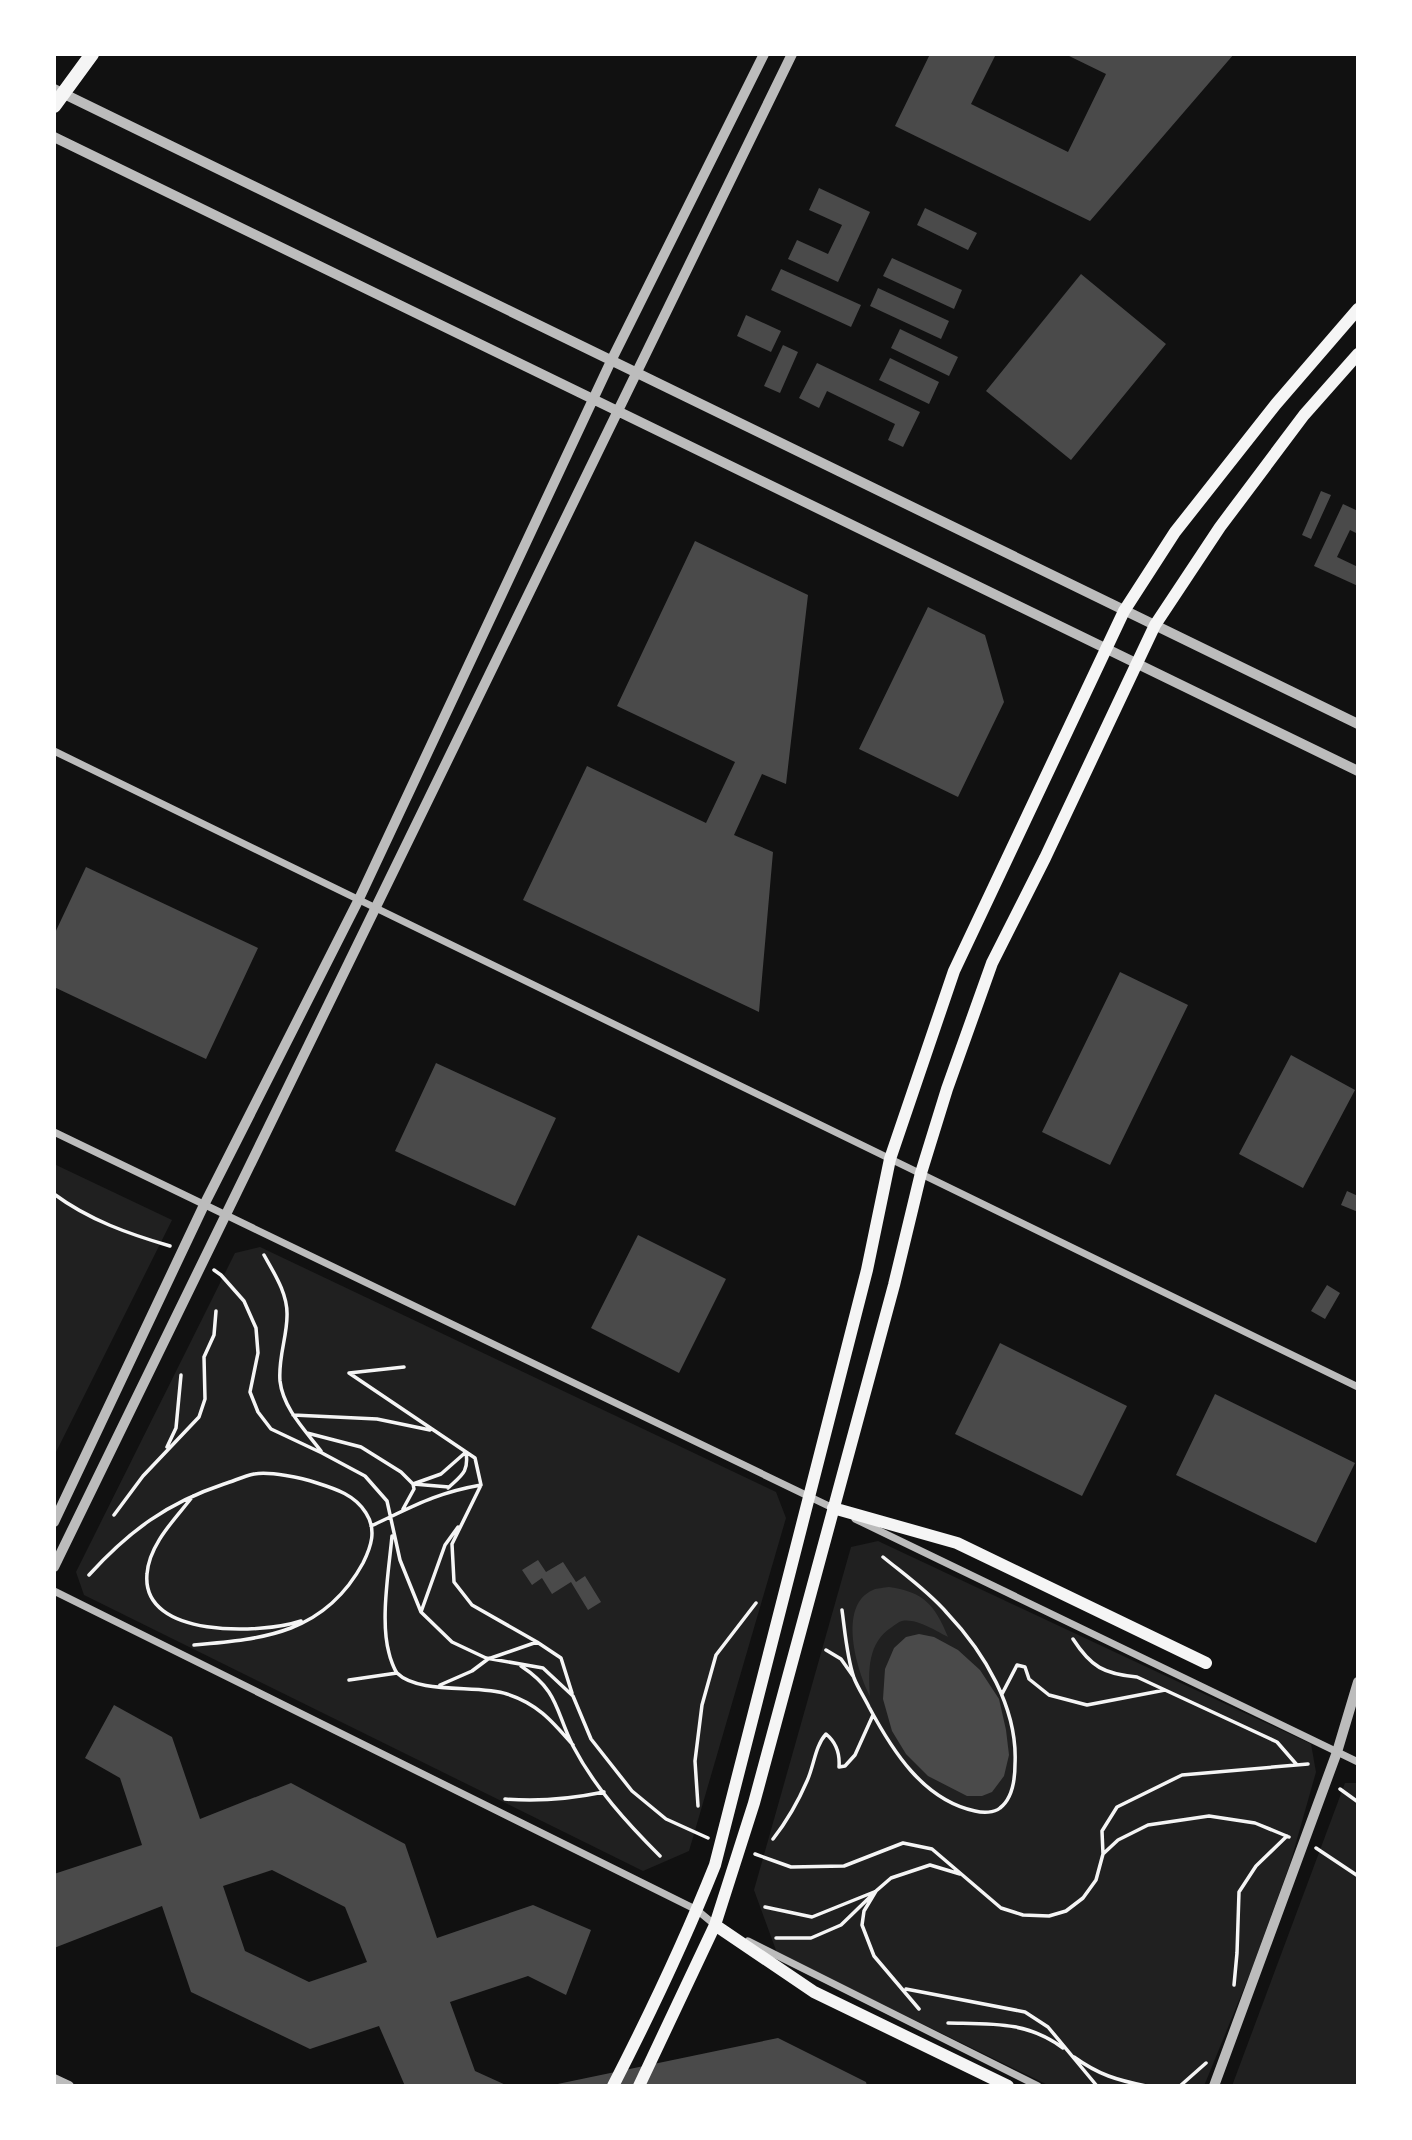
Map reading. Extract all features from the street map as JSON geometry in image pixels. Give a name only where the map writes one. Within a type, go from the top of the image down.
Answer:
[{"type":"main road","points":[[54,106],[59,91],[92,54]]},
{"type":"main road","points":[[613,2086],[697,1910],[715,1865],[867,1270],[890,1158],[954,971],[1124,611],[1175,532],[1276,404],[1358,309]]},
{"type":"main road","points":[[639,2086],[715,1925],[754,1803],[894,1285],[920,1173],[992,963],[1155,625],[1220,527],[1304,415],[1358,354]]},
{"type":"main road","points":[[833,1508],[957,1543],[1206,1663]]},
{"type":"main road","points":[[715,1925],[814,1992],[1008,2086]]},
{"type":"street","points":[[54,1522],[204,1205],[359,899],[611,360],[764,54]]},
{"type":"street","points":[[54,1567],[792,54]]},
{"type":"street","points":[[59,91],[1358,724]]},
{"type":"street","points":[[54,137],[1358,771]]},
{"type":"street","points":[[54,751],[1358,1387]]},
{"type":"street","points":[[54,1132],[1358,1762]]},
{"type":"street","points":[[54,1591],[697,1910],[715,1925],[1038,2086]]},
{"type":"street","points":[[1214,2086],[1337,1752],[1358,1682]]},
{"type":"street","points":[[54,2079],[69,2086]]},
{"type":"path","points":[[264,1255],[284,1294],[288,1315],[281,1350],[280,1382],[293,1415],[322,1453]]},
{"type":"path","points":[[114,1515],[143,1476],[199,1417],[205,1399],[204,1357],[214,1335],[216,1311]]},
{"type":"path","points":[[258,1353],[250,1392],[258,1412],[271,1429],[365,1476],[387,1501],[392,1517],[386,1611],[388,1653],[397,1672],[415,1682],[504,1692],[534,1705],[553,1721],[573,1745],[618,1814],[660,1856]]},
{"type":"path","points":[[404,1367],[349,1373],[475,1458],[481,1485],[452,1544],[454,1582],[472,1605],[561,1658],[591,1739]]},
{"type":"path","points":[[166,1451],[176,1428],[181,1375]]},
{"type":"path","points":[[293,1415],[377,1419],[432,1431]]},
{"type":"path","points":[[306,1433],[361,1447],[401,1472],[413,1484],[449,1486]]},
{"type":"path","points":[[413,1484],[441,1474],[466,1452]]},
{"type":"path","points":[[442,1493],[465,1472],[468,1464],[466,1452]]},
{"type":"path","points":[[89,1575],[108,1554],[159,1512],[194,1494],[256,1473],[304,1479],[342,1491],[358,1502],[367,1514],[371,1526],[373,1537],[370,1549],[353,1581],[316,1616],[279,1634],[245,1641],[194,1645]]},
{"type":"path","points":[[403,1509],[411,1497],[413,1484]]},
{"type":"path","points":[[371,1526],[442,1493],[481,1485]]},
{"type":"path","points":[[194,1494],[155,1547],[147,1575],[151,1597],[170,1615],[193,1624],[234,1630],[283,1627],[316,1616]]},
{"type":"path","points":[[421,1612],[445,1545],[465,1517]]},
{"type":"path","points":[[392,1532],[421,1612],[452,1642],[488,1659],[543,1668],[573,1696]]},
{"type":"path","points":[[826,1650],[841,1659],[883,1733],[914,1776],[942,1797],[966,1809],[984,1813],[1000,1808],[1011,1794],[1016,1751],[1011,1722],[1001,1695],[977,1648],[947,1611],[883,1557]]},
{"type":"path","points":[[698,1806],[695,1761],[702,1705],[716,1655],[756,1603]]},
{"type":"path","points":[[842,1611],[854,1678]]},
{"type":"path","points":[[1070,1634],[1091,1663],[1114,1675],[1137,1677],[1277,1742],[1297,1765]]},
{"type":"path","points":[[438,1686],[472,1671],[488,1659],[537,1642]]},
{"type":"path","points":[[517,1664],[537,1677],[557,1703],[573,1745]]},
{"type":"path","points":[[1001,1695],[1017,1665],[1025,1667],[1029,1679],[1049,1695],[1087,1705],[1166,1690],[1171,1684]]},
{"type":"path","points":[[349,1681],[397,1672]]},
{"type":"path","points":[[773,1839],[790,1816],[804,1788],[821,1739],[827,1734],[832,1739],[840,1756],[839,1767],[845,1766],[855,1755],[873,1715]]},
{"type":"path","points":[[903,1843],[932,1849],[1001,1908],[1023,1915],[1049,1916],[1066,1911],[1083,1898],[1096,1880],[1103,1854],[1102,1831],[1117,1807],[1182,1775],[1308,1764]]},
{"type":"path","points":[[1340,1789],[1358,1801]]},
{"type":"path","points":[[501,1799],[531,1801],[573,1798],[604,1792]]},
{"type":"path","points":[[1103,1854],[1118,1840],[1147,1825],[1209,1816],[1255,1823],[1293,1839]]},
{"type":"path","points":[[1233,1989],[1237,1953],[1238,1892],[1256,1866],[1296,1827]]},
{"type":"path","points":[[1306,1844],[1319,1849],[1358,1876]]},
{"type":"path","points":[[776,1938],[811,1938],[841,1925],[891,1878],[930,1864],[962,1875]]},
{"type":"path","points":[[765,1908],[812,1917],[876,1891]]},
{"type":"path","points":[[876,1891],[864,1911],[862,1925],[874,1956],[919,2009]]},
{"type":"path","points":[[904,1989],[1025,2012],[1048,2027],[1097,2086]]},
{"type":"path","points":[[948,2023],[1015,2025],[1047,2036],[1088,2067],[1112,2079],[1146,2086]]},
{"type":"path","points":[[1180,2086],[1207,2062]]},
{"type":"shaded area","points":[[54,1164],[172,1220],[54,1456]]},
{"type":"shaded area","points":[[260,1247],[776,1492],[786,1518],[689,1851],[643,1871],[84,1595],[76,1572],[235,1253]]},
{"type":"shaded area","points":[[878,1541],[1311,1744],[1316,1772],[1290,1864],[1251,1971],[1204,2086],[1050,2086],[777,1953],[754,1890],[851,1547]]},
{"type":"shaded area","points":[[889,1587],[911,1592],[927,1602],[938,1616],[948,1637],[913,1621],[902,1621],[884,1633],[871,1657],[870,1696],[856,1655],[853,1624],[862,1598],[875,1589]]},
{"type":"shaded area","points":[[1345,1783],[1358,1783],[1358,2086],[1232,2086]]},
{"type":"building","points":[[930,54],[996,54],[971,104],[1068,152],[1106,74],[1065,54],[1234,54],[1090,221],[895,126]]},
{"type":"building","points":[[819,188],[870,212],[838,282],[788,259],[797,240],[828,254],[842,225],[809,210]]},
{"type":"building","points":[[925,208],[977,233],[968,250],[917,225]]},
{"type":"building","points":[[892,258],[962,290],[954,309],[883,276]]},
{"type":"building","points":[[781,269],[861,305],[851,327],[771,290]]},
{"type":"building","points":[[1081,274],[1166,344],[1071,460],[986,391]]},
{"type":"building","points":[[878,288],[949,321],[941,339],[870,306]]},
{"type":"building","points":[[746,315],[781,331],[771,352],[737,336]]},
{"type":"building","points":[[900,329],[958,357],[949,376],[891,348]]},
{"type":"building","points":[[783,345],[798,352],[780,393],[764,386]]},
{"type":"building","points":[[890,358],[939,382],[929,404],[879,380]]},
{"type":"building","points":[[817,363],[920,412],[903,447],[888,440],[895,424],[827,391],[819,408],[799,398]]},
{"type":"building","points":[[1321,491],[1331,495],[1311,539],[1302,535]]},
{"type":"building","points":[[1343,504],[1358,511],[1358,534],[1350,530],[1337,557],[1358,567],[1358,586],[1314,566]]},
{"type":"building","points":[[695,541],[808,595],[786,784],[762,774],[734,835],[773,852],[759,1012],[523,900],[587,766],[706,823],[735,762],[617,706]]},
{"type":"building","points":[[928,607],[985,635],[1004,702],[958,797],[859,749]]},
{"type":"building","points":[[86,867],[258,948],[206,1059],[54,987],[54,935]]},
{"type":"building","points":[[1120,972],[1188,1005],[1110,1165],[1042,1132]]},
{"type":"building","points":[[1291,1055],[1355,1090],[1303,1188],[1239,1154]]},
{"type":"building","points":[[436,1063],[556,1118],[515,1206],[395,1151]]},
{"type":"building","points":[[1347,1191],[1358,1196],[1358,1212],[1341,1205]]},
{"type":"building","points":[[638,1235],[726,1279],[679,1373],[591,1328]]},
{"type":"building","points":[[1327,1285],[1340,1293],[1325,1319],[1311,1311]]},
{"type":"building","points":[[1000,1343],[1127,1406],[1082,1496],[955,1434]]},
{"type":"building","points":[[1215,1394],[1355,1463],[1316,1543],[1176,1475]]},
{"type":"building","points":[[538,1560],[546,1572],[563,1562],[576,1582],[585,1576],[601,1602],[588,1610],[571,1582],[552,1594],[542,1578],[532,1585],[522,1570]]},
{"type":"building","points":[[919,1634],[934,1637],[958,1650],[980,1670],[999,1699],[1009,1755],[1004,1776],[992,1792],[982,1796],[967,1796],[928,1776],[906,1754],[892,1731],[883,1699],[885,1669],[894,1648],[906,1637]]},
{"type":"building","points":[[114,1705],[172,1737],[200,1819],[291,1783],[405,1844],[437,1938],[533,1905],[591,1930],[566,1995],[528,1976],[450,2002],[475,2071],[508,2086],[405,2086],[379,2026],[310,2049],[191,1992],[162,1906],[54,1948],[54,1874],[142,1845],[120,1778],[85,1758]],"holes":[[[272,1870],[345,1907],[367,1962],[309,1982],[245,1951],[223,1886]]]},
{"type":"building","points":[[778,2038],[866,2082],[867,2086],[548,2086]]}]
